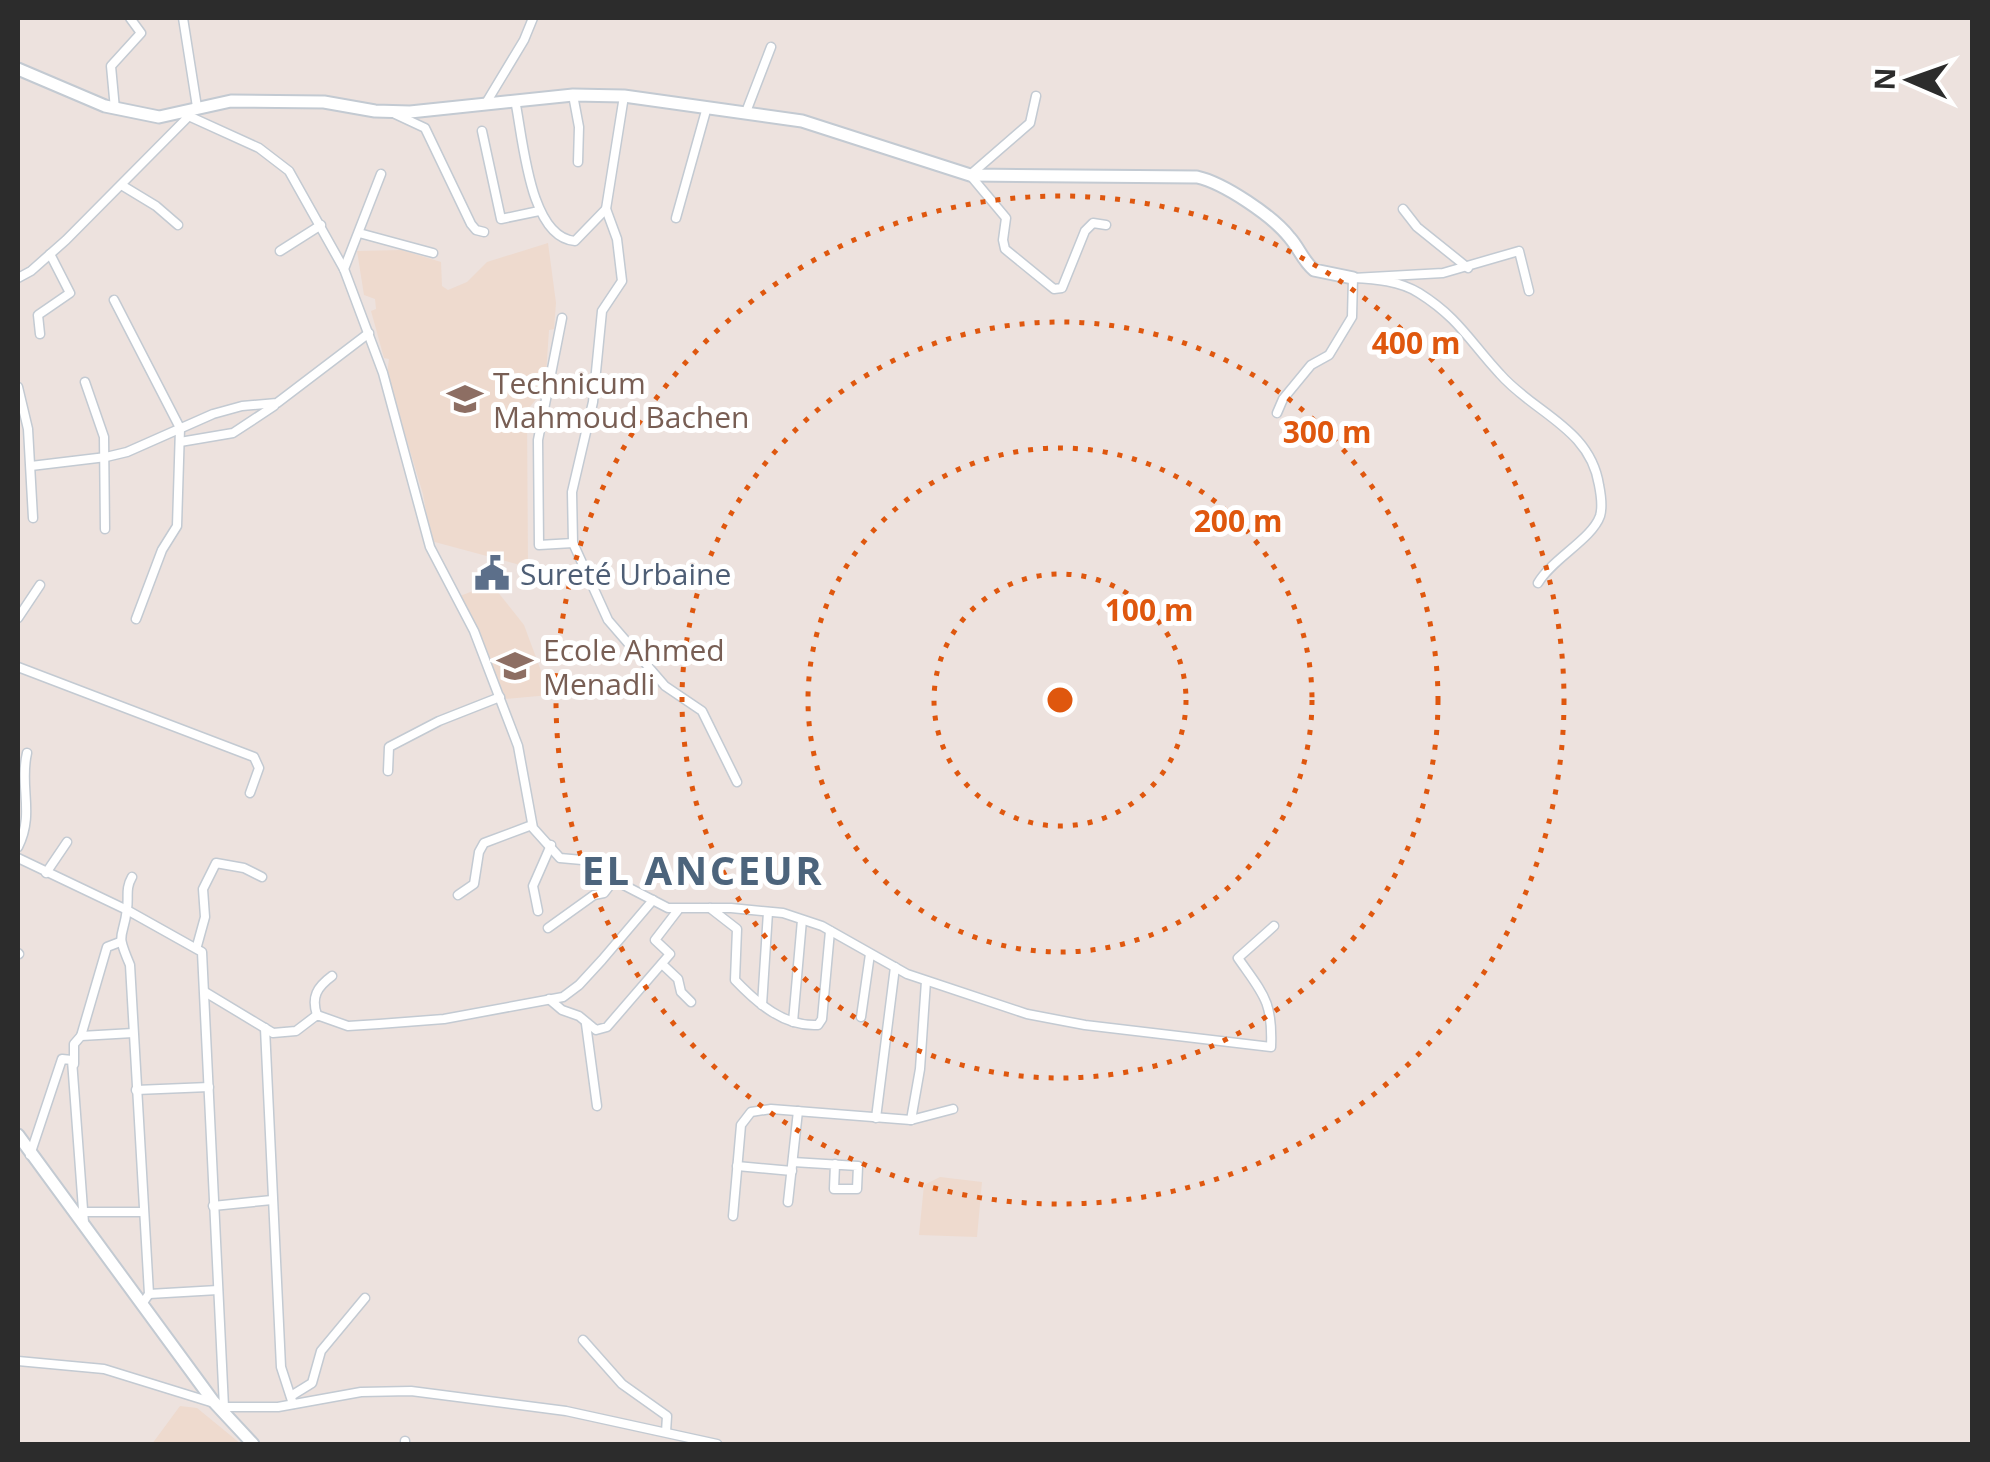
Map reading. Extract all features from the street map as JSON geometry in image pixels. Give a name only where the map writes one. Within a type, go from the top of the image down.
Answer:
[{"type":"street","points":[[115,109],[111,66],[141,33],[130,18]]},
{"type":"street","points":[[18,278],[31,271],[123,186],[189,112],[183,18]]},
{"type":"street","points":[[486,103],[533,18]]},
{"type":"street","points":[[746,112],[771,48]]},
{"type":"street","points":[[18,70],[115,109],[159,117],[231,100],[294,100],[391,112],[573,95],[624,96],[831,128],[970,175],[1198,176],[1210,180],[1273,222],[1290,237],[1314,270],[1403,285],[1426,298],[1464,327],[1501,376],[1587,450],[1599,483],[1600,516],[1594,527],[1546,569],[1538,582]]},
{"type":"street","points":[[573,95],[579,127],[578,162]]},
{"type":"street","points":[[624,96],[606,209],[617,238],[622,282],[602,311],[592,402],[572,492],[573,543],[608,620],[665,686],[702,711],[737,782]]},
{"type":"street","points":[[970,175],[1030,123],[1036,96]]},
{"type":"street","points":[[515,100],[539,211],[556,235],[575,242],[606,209]]},
{"type":"street","points":[[676,218],[707,106]]},
{"type":"street","points":[[189,112],[278,160],[344,270],[369,334],[430,547],[474,631],[518,746],[532,825],[560,858],[593,861],[614,880],[678,910],[768,912],[802,920],[926,981],[1054,1021],[1271,1047],[1268,1001],[1238,958],[1274,926]]},
{"type":"street","points":[[391,112],[425,128],[470,224],[484,232]]},
{"type":"street","points":[[482,131],[501,219],[539,211]]},
{"type":"street","points":[[344,270],[381,174]]},
{"type":"street","points":[[970,175],[1006,218],[1005,249],[1054,290],[1066,284],[1089,225],[1106,225]]},
{"type":"street","points":[[123,186],[178,225]]},
{"type":"street","points":[[1403,209],[1417,227],[1468,268]]},
{"type":"street","points":[[280,251],[320,225]]},
{"type":"street","points":[[358,233],[434,252]]},
{"type":"street","points":[[1353,278],[1443,273],[1518,251],[1529,291]]},
{"type":"street","points":[[40,334],[38,316],[70,293],[50,254]]},
{"type":"street","points":[[1276,413],[1311,365],[1328,355],[1352,317],[1353,278]]},
{"type":"street","points":[[114,300],[180,428],[177,526],[162,550],[136,619]]},
{"type":"street","points":[[562,318],[538,440],[540,545],[573,543]]},
{"type":"street","points":[[180,442],[233,433],[369,334]]},
{"type":"street","points":[[85,382],[104,437],[105,529]]},
{"type":"street","points":[[18,388],[24,403],[33,518]]},
{"type":"street","points":[[31,466],[106,458],[213,414],[277,403]]},
{"type":"street","points":[[18,618],[40,585]]},
{"type":"street","points":[[18,668],[254,756],[259,768],[250,794]]},
{"type":"street","points":[[388,771],[388,748],[440,721],[500,697]]},
{"type":"street","points":[[18,847],[28,804],[22,780],[26,752]]},
{"type":"street","points":[[458,895],[474,884],[484,843],[532,825]]},
{"type":"street","points":[[46,874],[67,842]]},
{"type":"street","points":[[538,911],[533,886],[551,845]]},
{"type":"street","points":[[18,858],[197,946],[204,960],[219,1406]]},
{"type":"street","points":[[197,946],[206,918],[203,889],[216,863],[244,868],[262,877]]},
{"type":"street","points":[[132,877],[120,942],[130,965],[146,1299]]},
{"type":"street","points":[[548,928],[594,894],[604,893],[614,880]]},
{"type":"street","points":[[317,1015],[348,1026],[379,1024],[444,1019],[563,997],[579,985],[652,900]]},
{"type":"street","points":[[710,908],[737,929],[732,976],[762,1005],[793,1022],[814,1026],[821,1022],[830,931]]},
{"type":"street","points":[[549,1000],[580,1016],[596,1030],[607,1027],[670,954],[655,940],[678,910]]},
{"type":"street","points":[[762,1005],[768,912]]},
{"type":"street","points":[[793,1022],[802,920]]},
{"type":"street","points":[[84,1228],[74,1044],[81,1036],[107,946],[120,942]]},
{"type":"street","points":[[862,1017],[870,954]]},
{"type":"street","points":[[662,964],[678,978],[690,1002]]},
{"type":"street","points":[[876,1118],[895,968]]},
{"type":"street","points":[[317,1015],[318,988],[332,976]]},
{"type":"street","points":[[911,1120],[920,1069],[926,981]]},
{"type":"street","points":[[205,992],[274,1033],[296,1031],[317,1015]]},
{"type":"street","points":[[586,1024],[597,1106]]},
{"type":"street","points":[[265,1028],[281,1366],[292,1400]]},
{"type":"street","points":[[81,1036],[133,1034]]},
{"type":"street","points":[[30,1155],[62,1058],[74,1064]]},
{"type":"street","points":[[136,1090],[209,1088]]},
{"type":"street","points":[[733,1216],[741,1125],[759,1110],[911,1120],[954,1108]]},
{"type":"street","points":[[788,1202],[798,1112]]},
{"type":"street","points":[[18,1138],[84,1228],[146,1299],[219,1406],[252,1444]]},
{"type":"street","points":[[738,1166],[835,1164],[858,1166],[857,1190],[834,1189],[835,1164]]},
{"type":"street","points":[[213,1206],[272,1200]]},
{"type":"street","points":[[84,1212],[143,1212]]},
{"type":"street","points":[[146,1299],[218,1290]]},
{"type":"street","points":[[292,1400],[312,1383],[320,1352],[365,1298]]},
{"type":"street","points":[[583,1340],[622,1384],[667,1416],[666,1432]]},
{"type":"street","points":[[18,1361],[104,1369],[219,1406],[361,1392],[410,1392],[566,1411],[717,1444]]},
{"type":"shaded area","name":"Technicum Mahmoud Bachen","points":[[548,243],[556,303],[554,329],[549,330],[545,389],[527,410],[528,567],[431,541],[423,494],[387,375],[389,359],[384,358],[371,311],[376,309],[375,299],[364,295],[357,251],[402,250],[441,262],[442,286],[448,290],[467,282],[487,262]]},
{"type":"shaded area","name":"Ecole Ahmed Menadli","points":[[486,586],[497,591],[524,625],[550,695],[504,699],[460,596]]},
{"type":"shaded area","points":[[940,1177],[982,1182],[977,1237],[919,1235],[924,1185]]},
{"type":"shaded area","points":[[180,1406],[197,1408],[241,1444],[152,1444]]},
{"type":"place","name":"Technicum Mahmoud Bachen","points":[[465,399]]},
{"type":"place","name":"Sureté Urbaine","points":[[492,573]]},
{"type":"place","name":"Ecole Ahmed Menadli","points":[[515,666]]},
{"type":"district","name":"EL ANCEUR","points":[[703,869]]}]
